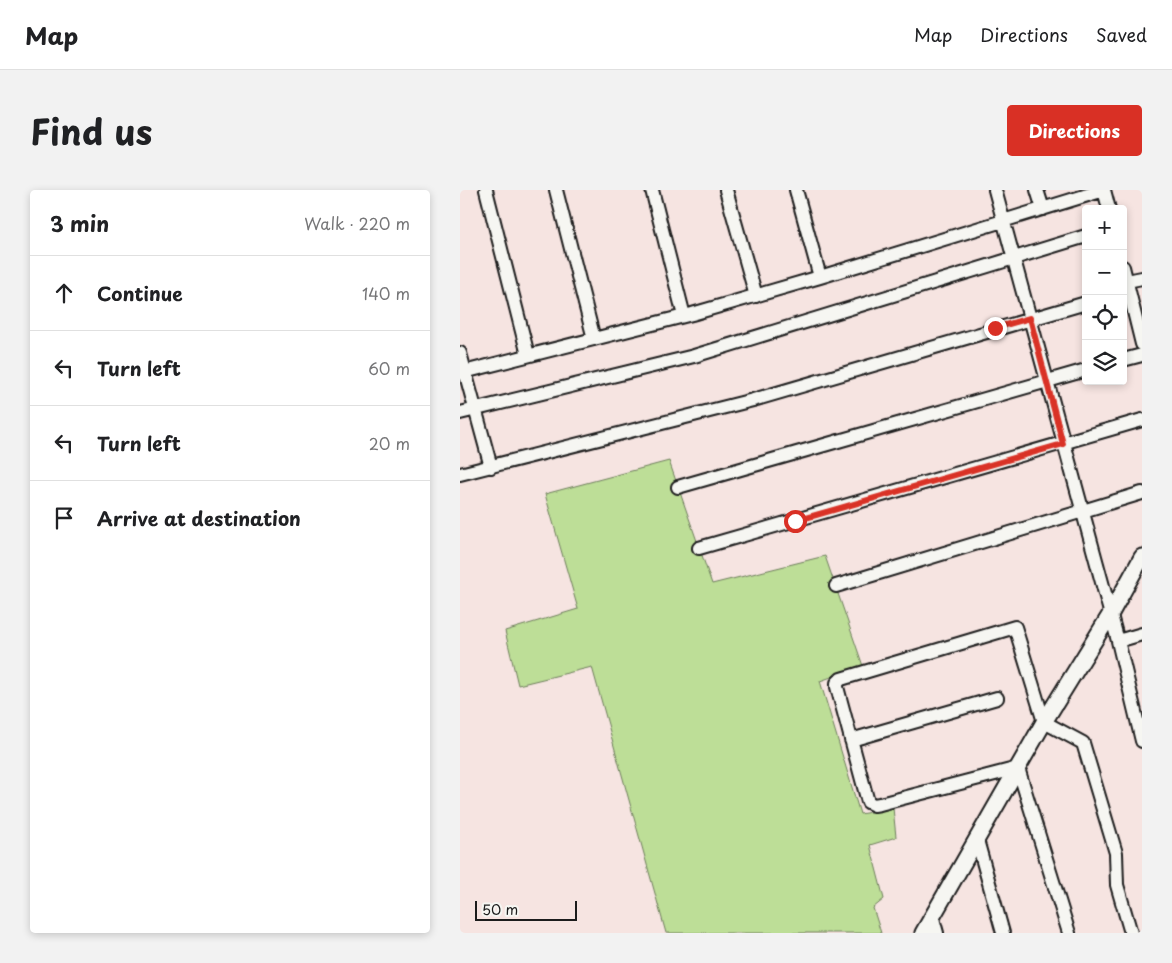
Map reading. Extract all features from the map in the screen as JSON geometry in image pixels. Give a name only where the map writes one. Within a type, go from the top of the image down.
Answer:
[{"type":"street","points":[[486,190],[528,355]]},
{"type":"street","points":[[556,190],[594,339]]},
{"type":"street","points":[[652,190],[684,316]]},
{"type":"street","points":[[726,190],[756,296]]},
{"type":"street","points":[[796,190],[820,277]]},
{"type":"street","points":[[995,190],[1081,512],[1118,641],[1142,740]]},
{"type":"street","points":[[1037,190],[1042,209]]},
{"type":"street","points":[[462,372],[756,296],[1104,190],[1108,205]]},
{"type":"street","points":[[460,413],[694,356],[1082,237]]},
{"type":"street","points":[[1127,288],[1142,278]]},
{"type":"street","points":[[1127,292],[1142,344]]},
{"type":"street","points":[[460,474],[753,400],[1082,304]]},
{"type":"street","points":[[460,353],[462,372],[475,408],[491,467]]},
{"type":"street","points":[[1127,359],[1142,355]]},
{"type":"street","points":[[678,487],[1082,371]]},
{"type":"street","points":[[699,548],[1142,420]]},
{"type":"street","points":[[836,586],[1142,493]]},
{"type":"street","points":[[923,933],[1044,722],[1110,615],[1142,557]]},
{"type":"street","points":[[1018,768],[874,805],[868,802],[837,683],[841,679],[1015,627],[1044,722],[1083,743],[1116,853],[1117,885],[1131,933]]},
{"type":"street","points":[[1118,641],[1142,634]]},
{"type":"street","points":[[852,740],[997,698]]},
{"type":"street","points":[[1018,768],[1069,933]]},
{"type":"street","points":[[977,840],[1002,933]]},
{"type":"street","points":[[932,915],[937,933]]},
{"type":"green space","points":[[669,461],[712,584],[825,556],[863,666],[820,681],[860,814],[893,808],[896,837],[870,845],[884,899],[873,908],[881,933],[666,933],[592,667],[518,685],[505,631],[578,609],[545,494]]},
{"type":"route","points":[[795,521],[1063,444],[1030,318],[995,328]]}]
